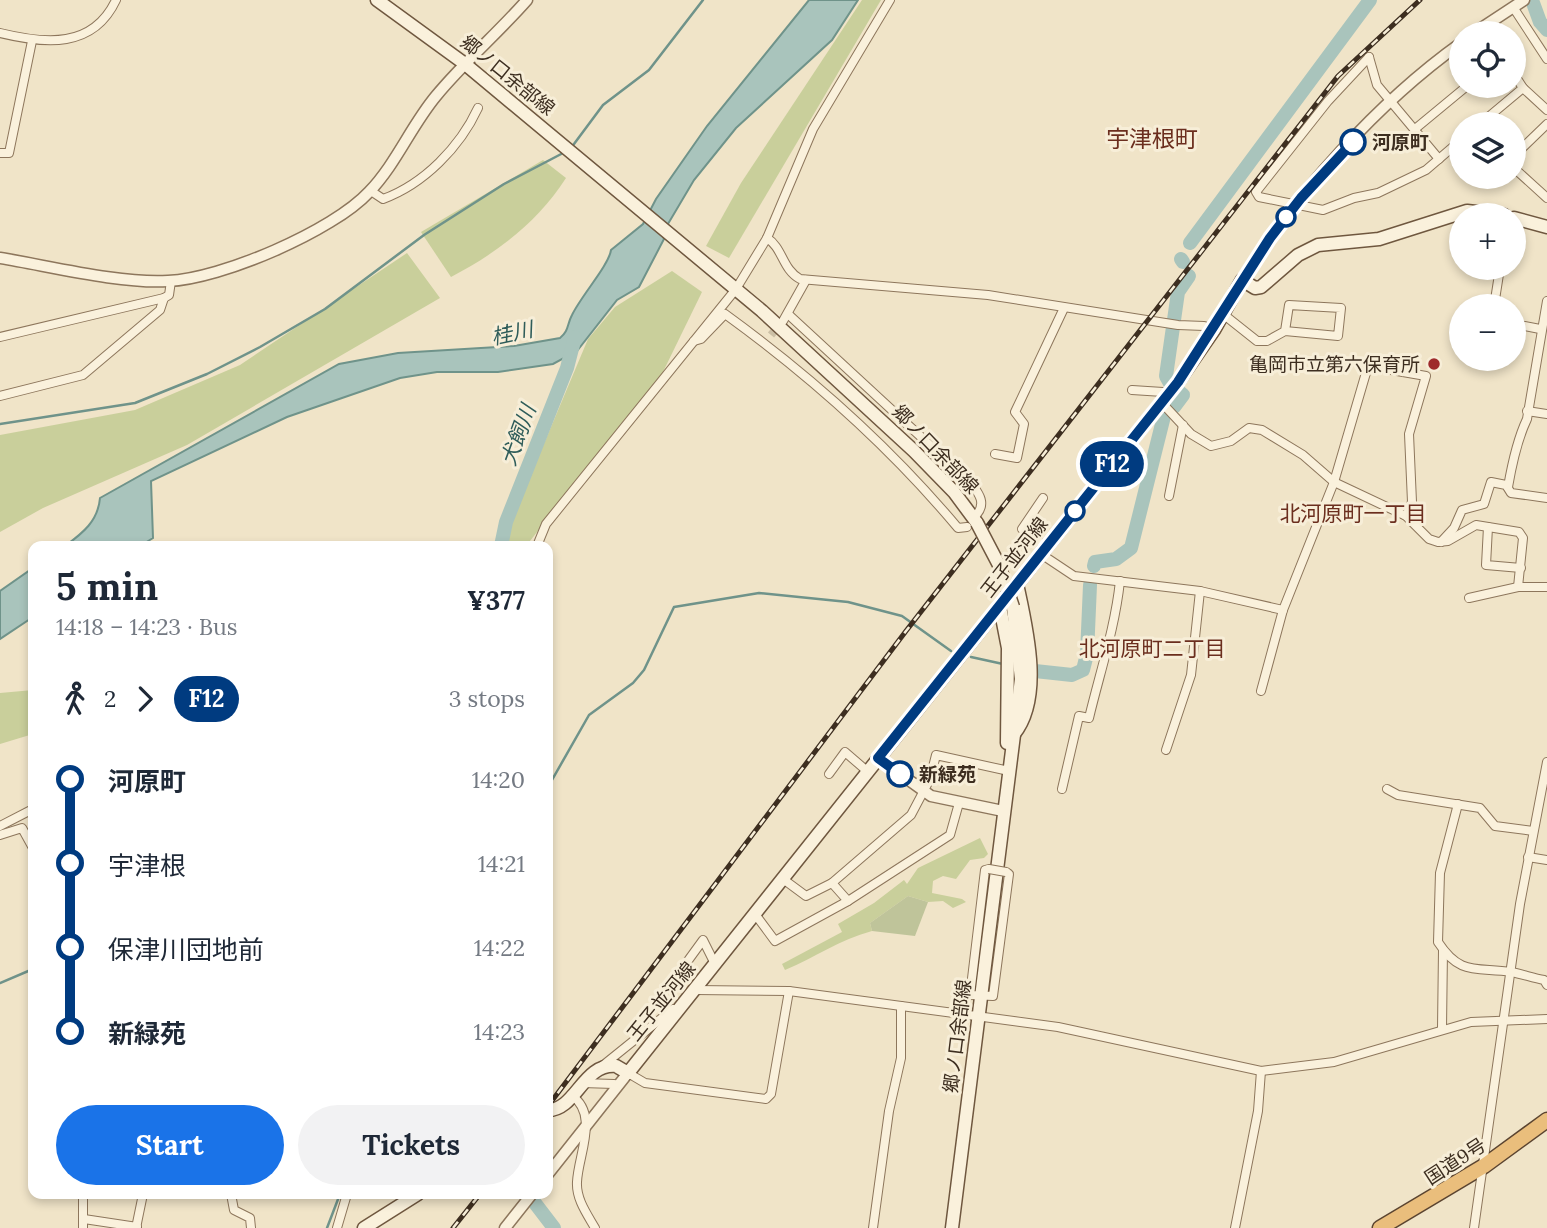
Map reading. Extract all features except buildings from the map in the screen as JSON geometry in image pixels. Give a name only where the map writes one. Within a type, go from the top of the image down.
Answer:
[{"type":"highway","name":"国道9号","points":[[1380,1228],[1484,1166],[1547,1120]]},
{"type":"main road","name":"郷ノ口余部線","points":[[377,0],[465,64],[736,289],[914,451],[954,492],[999,565],[1021,679],[952,1228]]},
{"type":"main road","points":[[1242,280],[1255,288],[1261,287],[1298,255],[1318,245],[1379,239],[1449,217]]},
{"type":"main road","points":[[1526,221],[1547,227]]},
{"type":"main road","name":"王子並河線","points":[[628,1073],[867,771],[1006,607],[1017,584],[1178,382],[1214,330],[1242,280]]},
{"type":"main road","points":[[1014,734],[1025,720],[1031,661],[1017,584]]},
{"type":"main road","points":[[1006,607],[1006,726],[1009,767]]},
{"type":"main road","points":[[553,1109],[562,1107],[582,1083],[599,1069],[616,1066],[628,1073]]},
{"type":"main road","points":[[365,1228],[377,1224],[411,1199]]},
{"type":"street","points":[[0,33],[32,41],[70,40],[87,34],[104,20],[116,0]]},
{"type":"street","points":[[0,258],[145,281],[171,281],[207,275],[316,230],[345,213],[371,191],[433,99],[527,0]]},
{"type":"street","points":[[539,541],[546,524],[736,289],[767,238],[813,129],[890,0]]},
{"type":"street","points":[[1495,21],[1524,0]]},
{"type":"street","points":[[1513,8],[1547,59]]},
{"type":"street","points":[[0,153],[9,153],[32,41]]},
{"type":"street","points":[[1242,280],[1297,204],[1390,103],[1449,53]]},
{"type":"street","points":[[1439,159],[1377,85],[1369,57],[1328,101],[1256,192],[1259,197],[1323,210],[1354,198],[1378,194],[1426,170],[1439,159],[1449,150]]},
{"type":"street","points":[[1526,91],[1547,110]]},
{"type":"street","points":[[1415,129],[1452,98]]},
{"type":"street","points":[[1494,112],[1511,98]]},
{"type":"street","points":[[371,191],[383,199],[400,193],[416,181],[448,155],[466,135],[478,108]]},
{"type":"street","points":[[1526,144],[1547,124]]},
{"type":"street","points":[[1526,180],[1547,198]]},
{"type":"street","points":[[767,238],[780,250],[794,275],[806,280],[934,288],[1204,326],[1214,330]]},
{"type":"street","points":[[691,342],[701,339],[725,314],[767,339],[865,431],[958,528],[974,521],[982,508],[982,498],[972,484],[878,396],[786,318],[806,280]]},
{"type":"street","points":[[0,337],[71,323],[164,298],[169,295],[171,281]]},
{"type":"street","points":[[0,396],[83,375],[160,310],[164,298]]},
{"type":"street","points":[[1547,301],[1527,411],[1508,487],[1511,493],[1547,498]]},
{"type":"street","points":[[1223,314],[1257,341],[1268,341],[1285,331],[1338,336],[1341,308],[1289,305],[1285,331]]},
{"type":"street","points":[[995,454],[1017,458],[1024,424],[1015,412],[1064,308]]},
{"type":"street","points":[[1526,326],[1540,329]]},
{"type":"street","points":[[1261,691],[1283,610],[1334,482],[1368,366],[1426,376],[1409,434],[1412,502],[1406,516]]},
{"type":"street","points":[[1132,390],[1163,392],[1183,425],[1201,442],[1211,446],[1231,441],[1249,428],[1262,430],[1304,455],[1334,482],[1406,516],[1429,539],[1441,542],[1476,525],[1519,532],[1523,538],[1518,587]]},
{"type":"street","points":[[875,407],[878,396]]},
{"type":"street","points":[[1527,411],[1547,414]]},
{"type":"street","points":[[865,431],[870,422]]},
{"type":"street","points":[[1169,496],[1183,425]]},
{"type":"street","points":[[1441,542],[1454,528],[1462,510],[1484,504],[1490,482],[1508,487]]},
{"type":"street","points":[[1044,498],[1023,529],[1074,576],[1200,591],[1283,610]]},
{"type":"street","points":[[1488,527],[1486,565],[1521,568]]},
{"type":"street","points":[[1062,789],[1079,716],[1089,718],[1105,652],[1115,624],[1120,580]]},
{"type":"street","points":[[1469,598],[1518,587],[1547,587]]},
{"type":"street","points":[[1166,750],[1191,675],[1200,591]]},
{"type":"street","points":[[829,774],[845,752],[867,771]]},
{"type":"street","points":[[783,879],[806,896],[832,883],[911,815],[930,779],[936,755],[1009,767]]},
{"type":"street","points":[[878,758],[922,790],[959,803],[1003,811]]},
{"type":"street","points":[[1475,1228],[1528,857],[1547,764]]},
{"type":"street","points":[[1387,789],[1398,795],[1480,808],[1496,826],[1533,831]]},
{"type":"street","points":[[755,915],[775,941],[848,901],[950,835],[959,803]]},
{"type":"street","points":[[1458,804],[1440,873],[1438,942],[1459,966],[1468,970],[1512,972],[1544,980],[1547,985]]},
{"type":"street","points":[[0,826],[28,812]]},
{"type":"street","points":[[0,835],[22,828],[28,839]]},
{"type":"street","points":[[1528,857],[1547,860]]},
{"type":"street","points":[[989,869],[1009,874],[992,996],[982,997],[970,995],[985,870],[989,869]]},
{"type":"street","points":[[832,883],[848,901]]},
{"type":"street","points":[[687,962],[703,940],[715,964]]},
{"type":"street","points":[[1442,1028],[1443,950]]},
{"type":"street","points":[[553,1167],[628,1073],[645,1083],[766,1099],[771,1094],[789,991]]},
{"type":"street","points":[[599,1069],[692,993],[789,991],[1081,1030],[1261,1071],[1334,1062],[1442,1028],[1471,1022],[1547,1019]]},
{"type":"street","points":[[873,1228],[890,1111],[901,1058],[901,1006]]},
{"type":"street","points":[[1235,1228],[1258,1111],[1261,1071]]},
{"type":"street","points":[[582,1083],[614,1084]]},
{"type":"street","points":[[571,1095],[580,1101],[586,1121],[576,1184],[579,1199],[595,1228]]},
{"type":"street","points":[[83,1199],[84,1224],[136,1227],[142,1199]]},
{"type":"street","points":[[232,1199],[234,1210],[250,1218],[251,1228]]},
{"type":"street","points":[[337,1228],[346,1199]]},
{"type":"street","points":[[505,1228],[529,1199]]},
{"type":"green space","points":[[862,0],[881,0],[729,258],[706,246],[741,183]]},
{"type":"green space","points":[[543,160],[566,178],[555,194],[543,209],[500,247],[451,277],[421,232]]},
{"type":"green space","points":[[407,253],[440,298],[187,445],[43,508],[0,532],[0,435],[135,410],[240,365]]},
{"type":"green space","points":[[672,271],[702,292],[661,376],[530,541],[505,541],[506,534],[588,339],[615,307]]},
{"type":"green space","points":[[28,690],[28,736],[0,744],[0,693]]},
{"type":"green space","points":[[980,838],[988,854],[984,858],[970,860],[956,879],[943,876],[933,881],[932,893],[966,902],[953,908],[943,901],[928,902],[908,896],[870,923],[872,931],[849,939],[785,970],[782,964],[842,932],[838,924],[874,903],[904,880],[907,884],[918,868]]},
{"type":"green space","points":[[908,896],[928,902],[915,936],[872,931],[870,923]]},
{"type":"water","points":[[809,0],[858,0],[832,40],[736,128],[694,180],[662,234],[664,239],[639,287],[617,300],[577,351],[553,364],[498,372],[437,372],[400,378],[287,417],[151,481],[153,538],[148,541],[71,541],[93,520],[100,498],[339,364],[398,353],[514,346],[560,338],[611,250],[643,224],[656,199],[707,126]]},
{"type":"water","points":[[28,571],[28,620],[0,639],[0,591]]},
{"type":"waterway","points":[[571,148],[603,105],[649,70],[703,0]]},
{"type":"waterway","points":[[1190,243],[1370,0]]},
{"type":"waterway","points":[[1532,0],[1540,22],[1547,30]]},
{"type":"waterway","points":[[0,424],[135,403],[207,374],[325,309],[424,235],[504,184],[565,152]]},
{"type":"waterway","points":[[1174,407],[1183,395],[1171,385],[1166,376],[1178,292],[1189,276]]},
{"type":"waterway","name":"犬飼川","points":[[502,541],[506,522],[567,368],[575,337]]},
{"type":"waterway","points":[[1094,566],[1095,562],[1116,559],[1131,548],[1164,416]]},
{"type":"waterway","points":[[1035,671],[1072,675],[1083,670],[1087,654],[1090,585]]},
{"type":"waterway","points":[[553,778],[589,715],[633,683],[644,670],[674,607],[759,593],[848,602],[902,616],[951,651]]},
{"type":"waterway","points":[[971,657],[1003,664]]},
{"type":"waterway","points":[[0,983],[28,971]]},
{"type":"waterway","points":[[327,1228],[338,1199]]},
{"type":"waterway","name":"犬飼川","points":[[532,1199],[554,1228]]},
{"type":"tunnel","points":[[771,335],[781,323]]},
{"type":"railway","points":[[553,1099],[906,631],[1338,76],[1420,0]]},
{"type":"railway","points":[[453,1228],[476,1199]]},
{"type":"bus line","name":"F12","points":[[900,774],[878,758],[1178,382],[1214,330],[1270,238],[1301,198],[1353,142]]},
{"type":"place","name":"河原町","points":[[1353,142]]},
{"type":"place","name":"亀岡市立第六保育所","points":[[1434,364]]},
{"type":"place","name":"新緑苑","points":[[900,774]]},
{"type":"district","name":"宇津根町","points":[[1152,138]]},
{"type":"district","name":"北河原町一丁目","points":[[1353,513]]},
{"type":"district","name":"北河原町二丁目","points":[[1152,648]]},
{"type":"water label","name":"桂川","points":[[512,333]]}]
